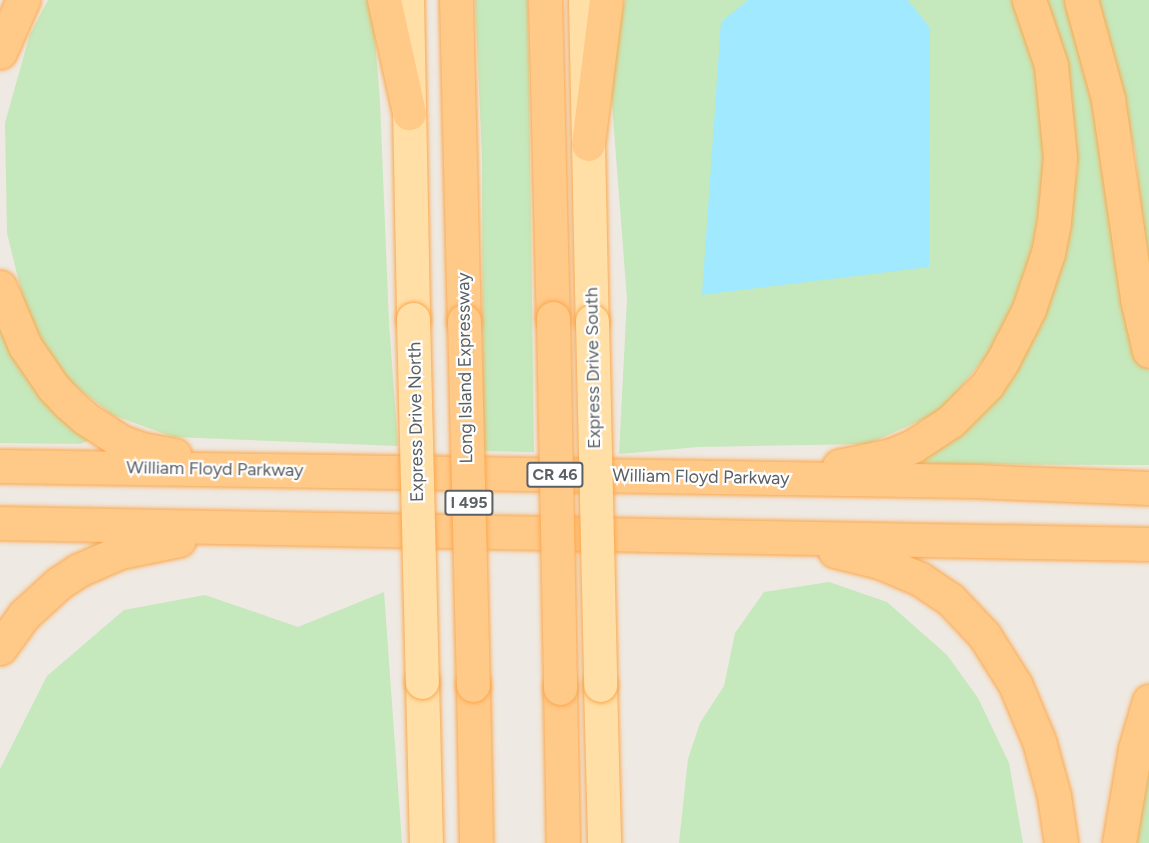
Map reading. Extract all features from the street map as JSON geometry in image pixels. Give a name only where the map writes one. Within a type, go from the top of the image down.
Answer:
[{"type":"highway","points":[[0,52],[23,0]]},
{"type":"highway","points":[[384,0],[409,113]]},
{"type":"highway","name":"Long Island Expressway","points":[[456,0],[476,843]]},
{"type":"highway","points":[[545,0],[563,843]]},
{"type":"highway","points":[[588,144],[606,0]]},
{"type":"highway","points":[[765,479],[872,460],[913,446],[951,422],[969,405],[1002,362],[1029,309],[1039,282],[1048,253],[1058,189],[1059,128],[1051,65],[1029,0]]},
{"type":"highway","points":[[1080,0],[1108,99],[1137,299],[1149,351]]},
{"type":"highway","points":[[0,287],[25,346],[39,368],[68,403],[104,431],[141,449],[273,470]]},
{"type":"highway","name":"William Floyd Parkway","points":[[0,466],[1030,483],[1149,488]]},
{"type":"highway","points":[[0,523],[1149,544]]},
{"type":"highway","points":[[0,648],[24,615],[41,597],[59,583],[100,560],[142,546],[265,527]]},
{"type":"highway","points":[[771,537],[863,557],[900,569],[935,588],[965,614],[1001,659],[1027,711],[1047,766],[1061,843]]},
{"type":"highway","points":[[1119,843],[1135,749],[1149,701]]},
{"type":"main road","name":"Express Drive North","points":[[406,0],[426,843]]},
{"type":"main road","name":"Express Drive South","points":[[585,0],[604,843]]},
{"type":"green space","points":[[48,0],[367,0],[373,13],[380,102],[389,323],[398,446],[173,437],[113,415],[67,380],[29,323],[7,233],[5,123],[30,34]]},
{"type":"green space","points":[[475,0],[528,0],[534,452],[483,451],[482,157]]},
{"type":"green space","points":[[625,0],[1012,0],[1032,46],[1047,146],[1034,244],[1002,337],[941,411],[868,444],[698,447],[619,454],[627,299],[609,65]]},
{"type":"green space","points":[[1042,0],[1075,0],[1131,299],[1149,371],[1149,465],[909,464],[951,441],[1013,378],[1055,278],[1078,167],[1063,48]]},
{"type":"green space","points":[[1091,0],[1149,0],[1149,285],[1135,150]]},
{"type":"green space","points":[[0,314],[95,437],[81,444],[0,443]]},
{"type":"green space","points":[[829,582],[887,602],[947,655],[978,698],[1009,763],[1023,843],[679,843],[688,759],[700,723],[724,686],[735,633],[764,592]]},
{"type":"green space","points":[[384,592],[402,843],[0,843],[0,769],[47,676],[124,610],[205,595],[298,627]]},
{"type":"green space","points":[[1149,761],[1149,843],[1133,843]]},
{"type":"water","points":[[748,0],[908,0],[930,28],[929,267],[702,295],[721,22]]}]
